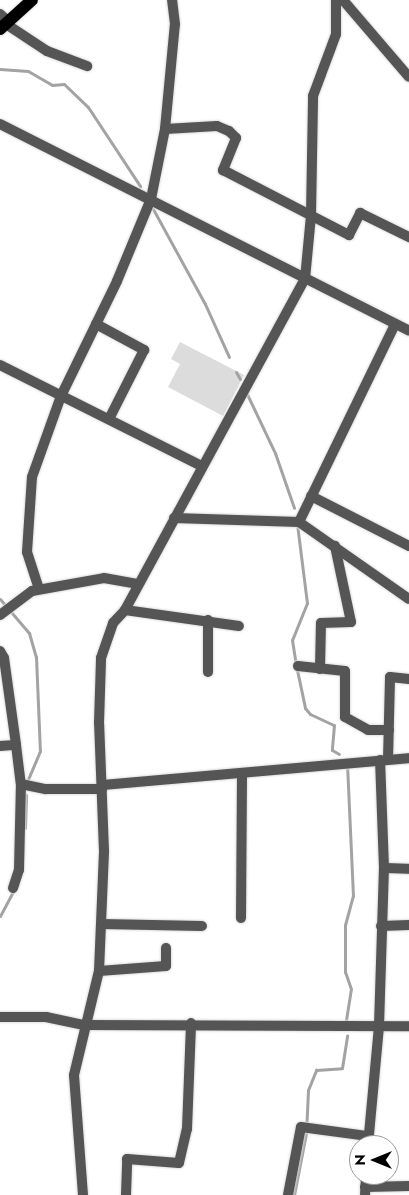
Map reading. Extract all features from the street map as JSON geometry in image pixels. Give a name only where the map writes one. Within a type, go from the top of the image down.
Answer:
[{"type":"main road","points":[[4,22],[32,0]]},
{"type":"street","points":[[39,589],[27,552],[28,512],[32,477],[61,396],[96,324],[151,199],[165,129],[175,24],[172,0]]},
{"type":"street","points":[[83,1195],[74,1075],[84,1025],[99,971],[102,924],[101,658],[113,623],[126,610],[138,584],[304,279],[311,215],[313,96],[336,34],[336,0]]},
{"type":"street","points":[[343,0],[409,77]]},
{"type":"street","points":[[4,22],[47,51],[87,66]]},
{"type":"street","points":[[0,124],[409,331]]},
{"type":"street","points":[[165,129],[217,126],[230,131],[236,138],[223,170],[349,236],[360,214],[409,236]]},
{"type":"street","points":[[96,324],[144,350],[109,419]]},
{"type":"street","points":[[299,522],[395,324]]},
{"type":"street","points":[[0,366],[202,466]]},
{"type":"street","points":[[311,496],[409,546]]},
{"type":"street","points":[[174,518],[299,522],[409,600]]},
{"type":"street","points":[[320,668],[321,623],[351,622],[335,546]]},
{"type":"street","points":[[4,610],[39,589],[104,578],[138,584]]},
{"type":"street","points":[[126,610],[208,620],[239,626]]},
{"type":"street","points":[[208,620],[208,672]]},
{"type":"street","points":[[0,651],[4,658],[21,784],[19,870],[13,888]]},
{"type":"street","points":[[298,666],[345,671],[345,717],[368,730],[389,730]]},
{"type":"street","points":[[369,1135],[379,1026],[384,868],[384,760],[389,730],[390,678],[409,679]]},
{"type":"street","points":[[0,746],[16,745]]},
{"type":"street","points":[[21,784],[45,789],[102,787],[409,758]]},
{"type":"street","points":[[241,918],[242,774]]},
{"type":"street","points":[[384,868],[409,869]]},
{"type":"street","points":[[102,924],[202,926]]},
{"type":"street","points":[[381,926],[409,925]]},
{"type":"street","points":[[99,971],[166,966],[166,948]]},
{"type":"street","points":[[0,1017],[46,1016],[84,1025],[409,1026]]},
{"type":"street","points":[[126,1195],[127,1159],[179,1163],[187,1129],[191,1024]]},
{"type":"street","points":[[288,1195],[301,1127],[349,1137]]},
{"type":"street","points":[[365,1191],[409,1186]]},
{"type":"shaded area","points":[[180,342],[244,375],[223,416],[168,387],[180,364],[171,359]]},
{"type":"waterway","points":[[0,69],[28,71],[52,85],[64,84],[88,107],[140,186]]},
{"type":"waterway","points":[[153,209],[205,304],[229,357]]},
{"type":"waterway","points":[[236,372],[240,379]]},
{"type":"waterway","points":[[246,392],[275,453],[294,508]]},
{"type":"waterway","points":[[297,524],[307,603],[292,640],[297,670],[305,708],[310,714],[334,725],[332,750],[339,754]]},
{"type":"waterway","points":[[0,599],[29,633],[36,657],[40,751],[28,779]]},
{"type":"waterway","points":[[346,1020],[351,989],[345,972],[345,925],[353,896],[347,766]]},
{"type":"waterway","points":[[25,828],[26,795]]},
{"type":"waterway","points":[[0,916],[14,890]]},
{"type":"waterway","points":[[294,1195],[306,1133],[308,1090],[316,1070],[342,1068],[347,1035]]}]
